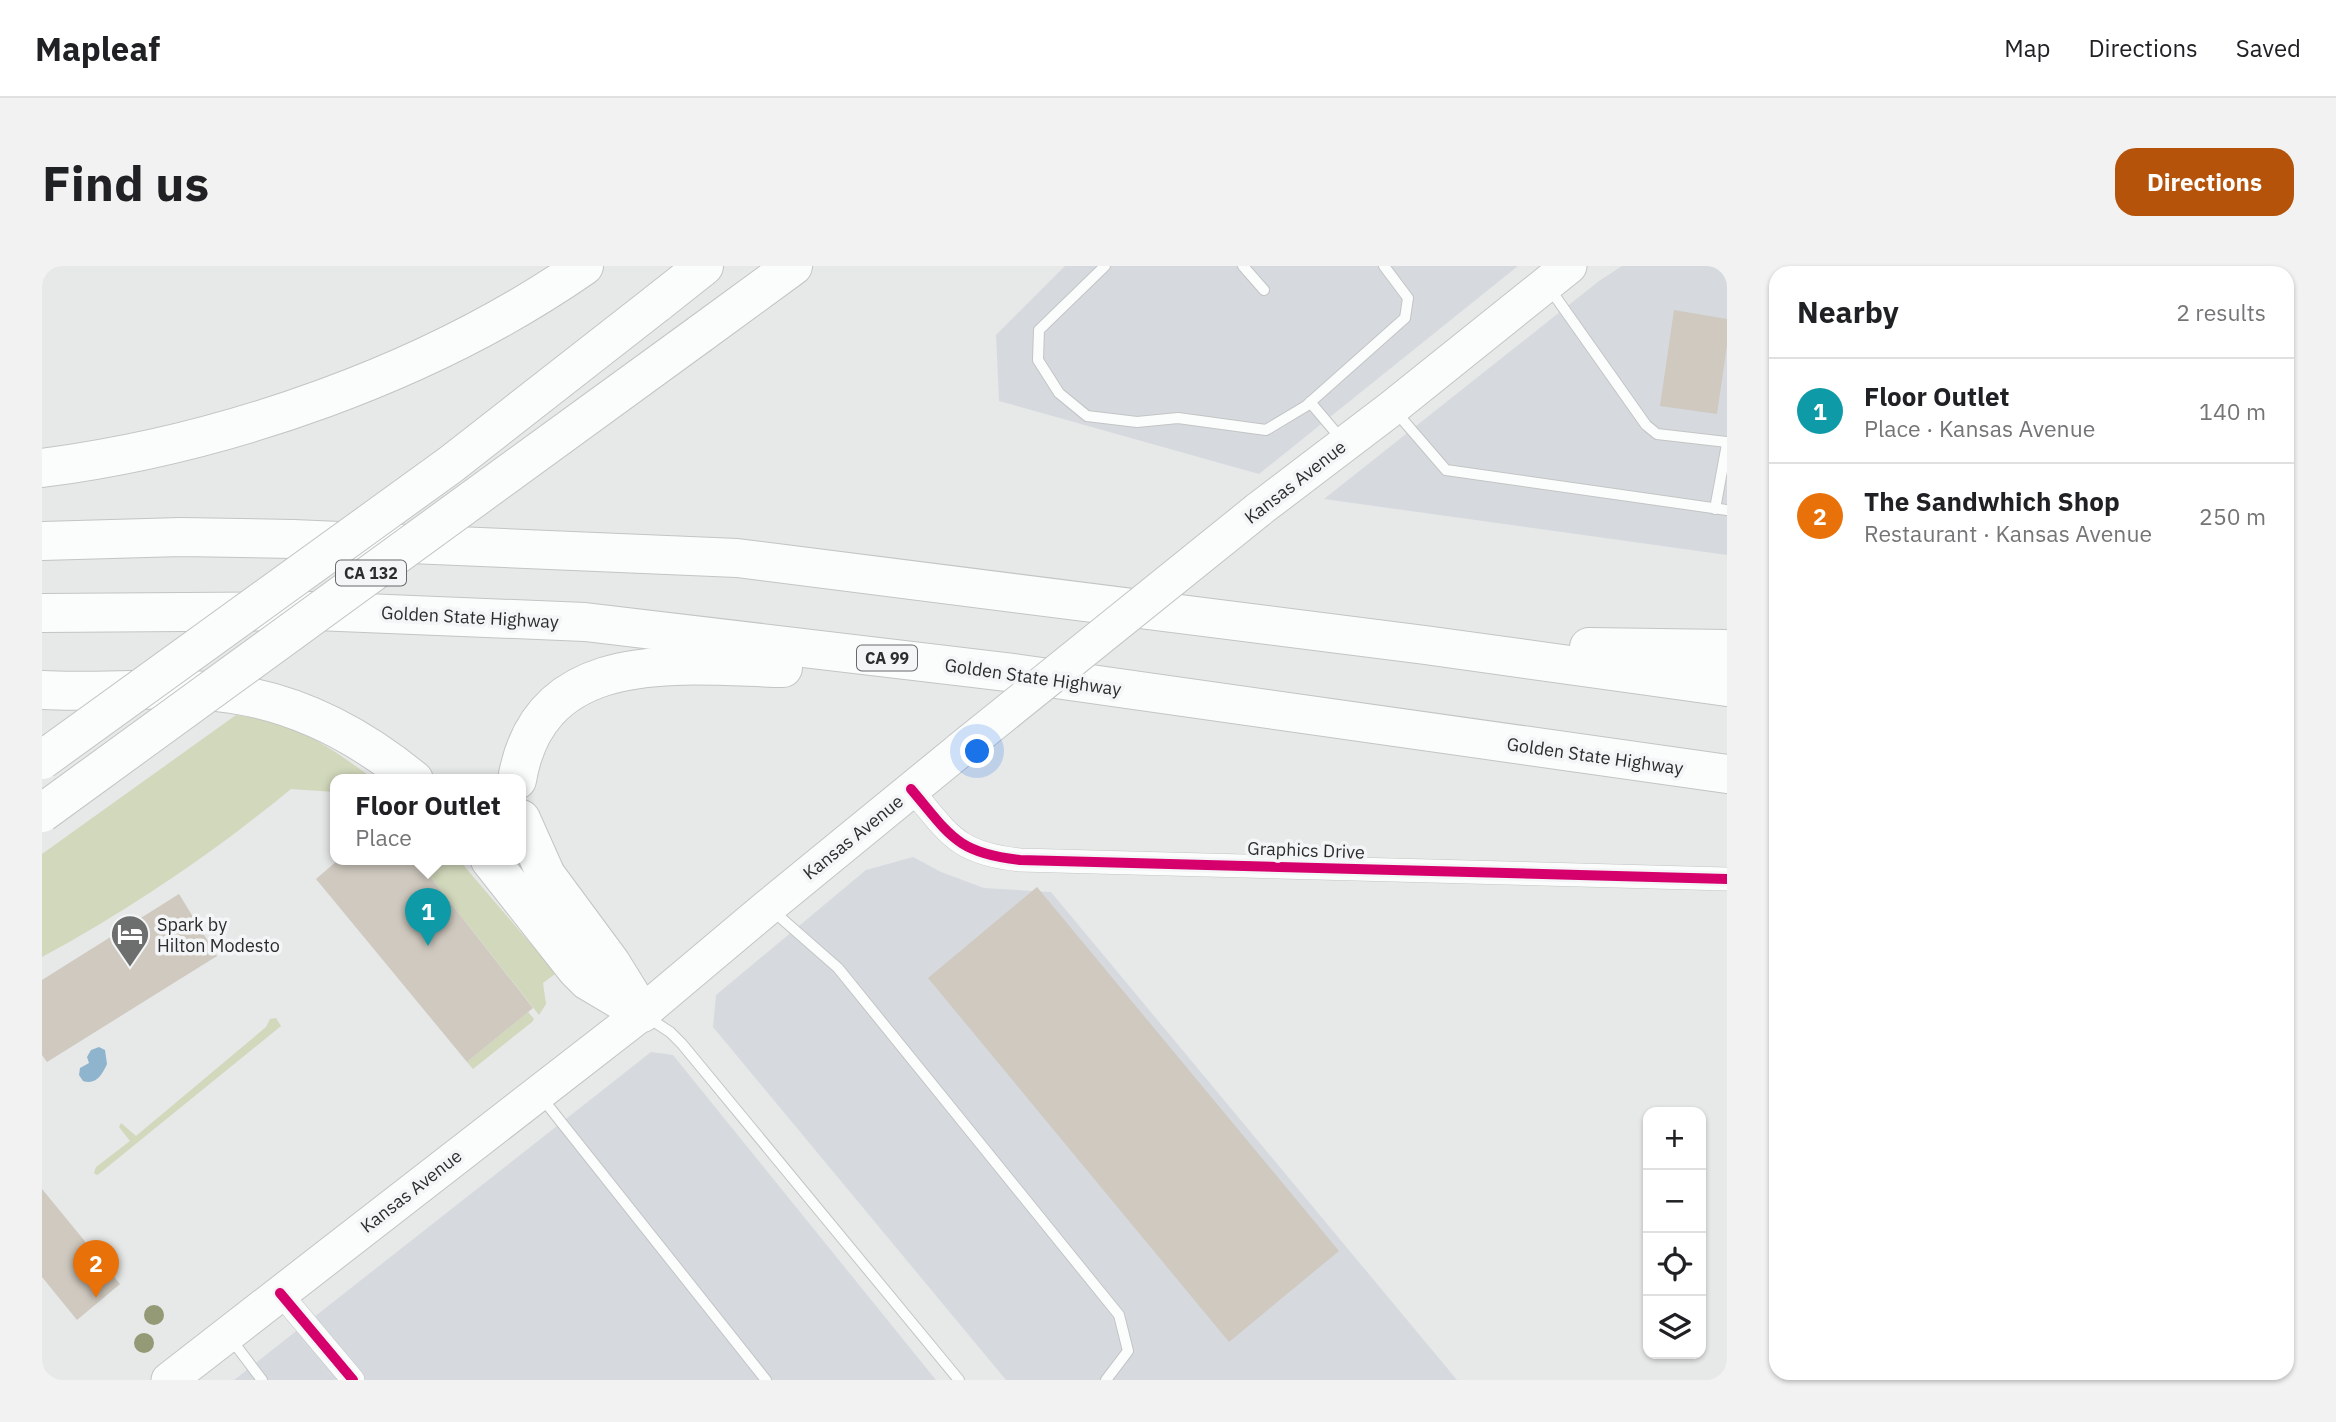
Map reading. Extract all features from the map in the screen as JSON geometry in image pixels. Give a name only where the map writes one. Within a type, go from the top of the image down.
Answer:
[{"type":"highway","points":[[42,468],[133,453],[195,438],[317,401],[376,377],[480,328],[584,266]]},
{"type":"highway","points":[[42,760],[428,481],[704,266]]},
{"type":"highway","name":"CA 132","points":[[42,813],[793,266]]},
{"type":"highway","points":[[42,541],[181,537],[293,539],[737,558],[1727,687]]},
{"type":"highway","name":"Golden State Highway","points":[[42,612],[316,611],[585,622],[1006,672],[1727,774]]},
{"type":"highway","points":[[1425,646],[1727,649]]},
{"type":"highway","points":[[518,774],[520,761],[530,739],[553,708],[580,685],[613,673],[682,666],[1006,672]]},
{"type":"highway","points":[[42,690],[196,692],[243,696],[310,715],[334,726],[376,751],[406,774]]},
{"type":"highway","points":[[526,830],[546,875],[611,963],[642,1013]]},
{"type":"highway","points":[[495,865],[582,975],[642,1013]]},
{"type":"main road","name":"Kansas Avenue","points":[[169,1380],[642,1013],[911,789],[1258,510],[1392,408],[1558,275]]},
{"type":"street","name":"Graphics Drive","points":[[911,789],[951,836],[968,849],[990,857],[1020,860],[1727,879]]},
{"type":"street","points":[[279,1293],[353,1380]]},
{"type":"lane","points":[[1105,266],[1039,330],[1038,360],[1059,393],[1087,415],[1137,422],[1178,418],[1266,430],[1310,402],[1405,318],[1408,298],[1384,266]]},
{"type":"lane","points":[[1242,266],[1264,290]]},
{"type":"lane","points":[[1558,275],[1646,425],[1657,434],[1727,443],[1715,509]]},
{"type":"lane","points":[[1310,402],[1345,443]]},
{"type":"lane","points":[[1392,408],[1446,470],[1727,510]]},
{"type":"lane","points":[[768,906],[838,968],[1119,1315],[1128,1351],[1106,1380]]},
{"type":"lane","points":[[642,1013],[670,1032],[682,1044],[959,1380]]},
{"type":"lane","points":[[538,1093],[766,1380]]},
{"type":"lane","points":[[227,1334],[262,1380]]},
{"type":"shaded area","points":[[1065,266],[1518,266],[1259,474],[999,401],[996,335]]},
{"type":"shaded area","points":[[1622,266],[1727,266],[1727,555],[1324,499],[1599,281]]},
{"type":"shaded area","points":[[913,857],[941,872],[984,888],[1051,892],[1457,1380],[1006,1380],[713,1027],[716,995],[866,870]]},
{"type":"shaded area","points":[[651,1052],[673,1055],[936,1380],[234,1380]]},
{"type":"green space","points":[[236,715],[274,722],[305,734],[366,774],[330,774],[330,792],[291,789],[171,879],[42,957],[42,854]]},
{"type":"green space","points":[[421,865],[463,865],[547,963],[555,974],[543,983],[546,1004],[539,1015]]},
{"type":"green space","points":[[528,1012],[534,1019],[532,1022],[473,1069],[467,1062]]},
{"type":"green space","points":[[276,1018],[281,1026],[100,1173],[94,1173],[96,1167],[130,1141],[119,1127],[121,1123],[136,1136],[266,1027],[270,1019]]},
{"type":"water","points":[[99,1047],[105,1050],[107,1064],[95,1080],[83,1081],[79,1075],[80,1068],[89,1063],[87,1057],[91,1050]]},
{"type":"building","points":[[1674,310],[1727,319],[1727,345],[1717,414],[1660,406]]},
{"type":"building","points":[[332,865],[421,865],[533,1008],[467,1062],[316,879]]},
{"type":"building","points":[[1037,887],[1339,1251],[1229,1342],[928,978]]},
{"type":"building","name":"Spark by Hilton Modesto","points":[[179,894],[217,956],[47,1062],[42,1055],[42,980]]},
{"type":"building","points":[[42,1189],[120,1284],[77,1320],[42,1277]]},
{"type":"cycle path","points":[[911,789],[935,819],[968,847],[999,857],[1020,860],[1727,879]]},
{"type":"cycle path","points":[[280,1293],[353,1380]]},
{"type":"place","name":"Floor Outlet","points":[[428,946]]},
{"type":"place","name":"Spark by Hilton Modesto","points":[[130,968]]},
{"type":"place","name":"The Sandwhich Shop","points":[[96,1298]]}]
